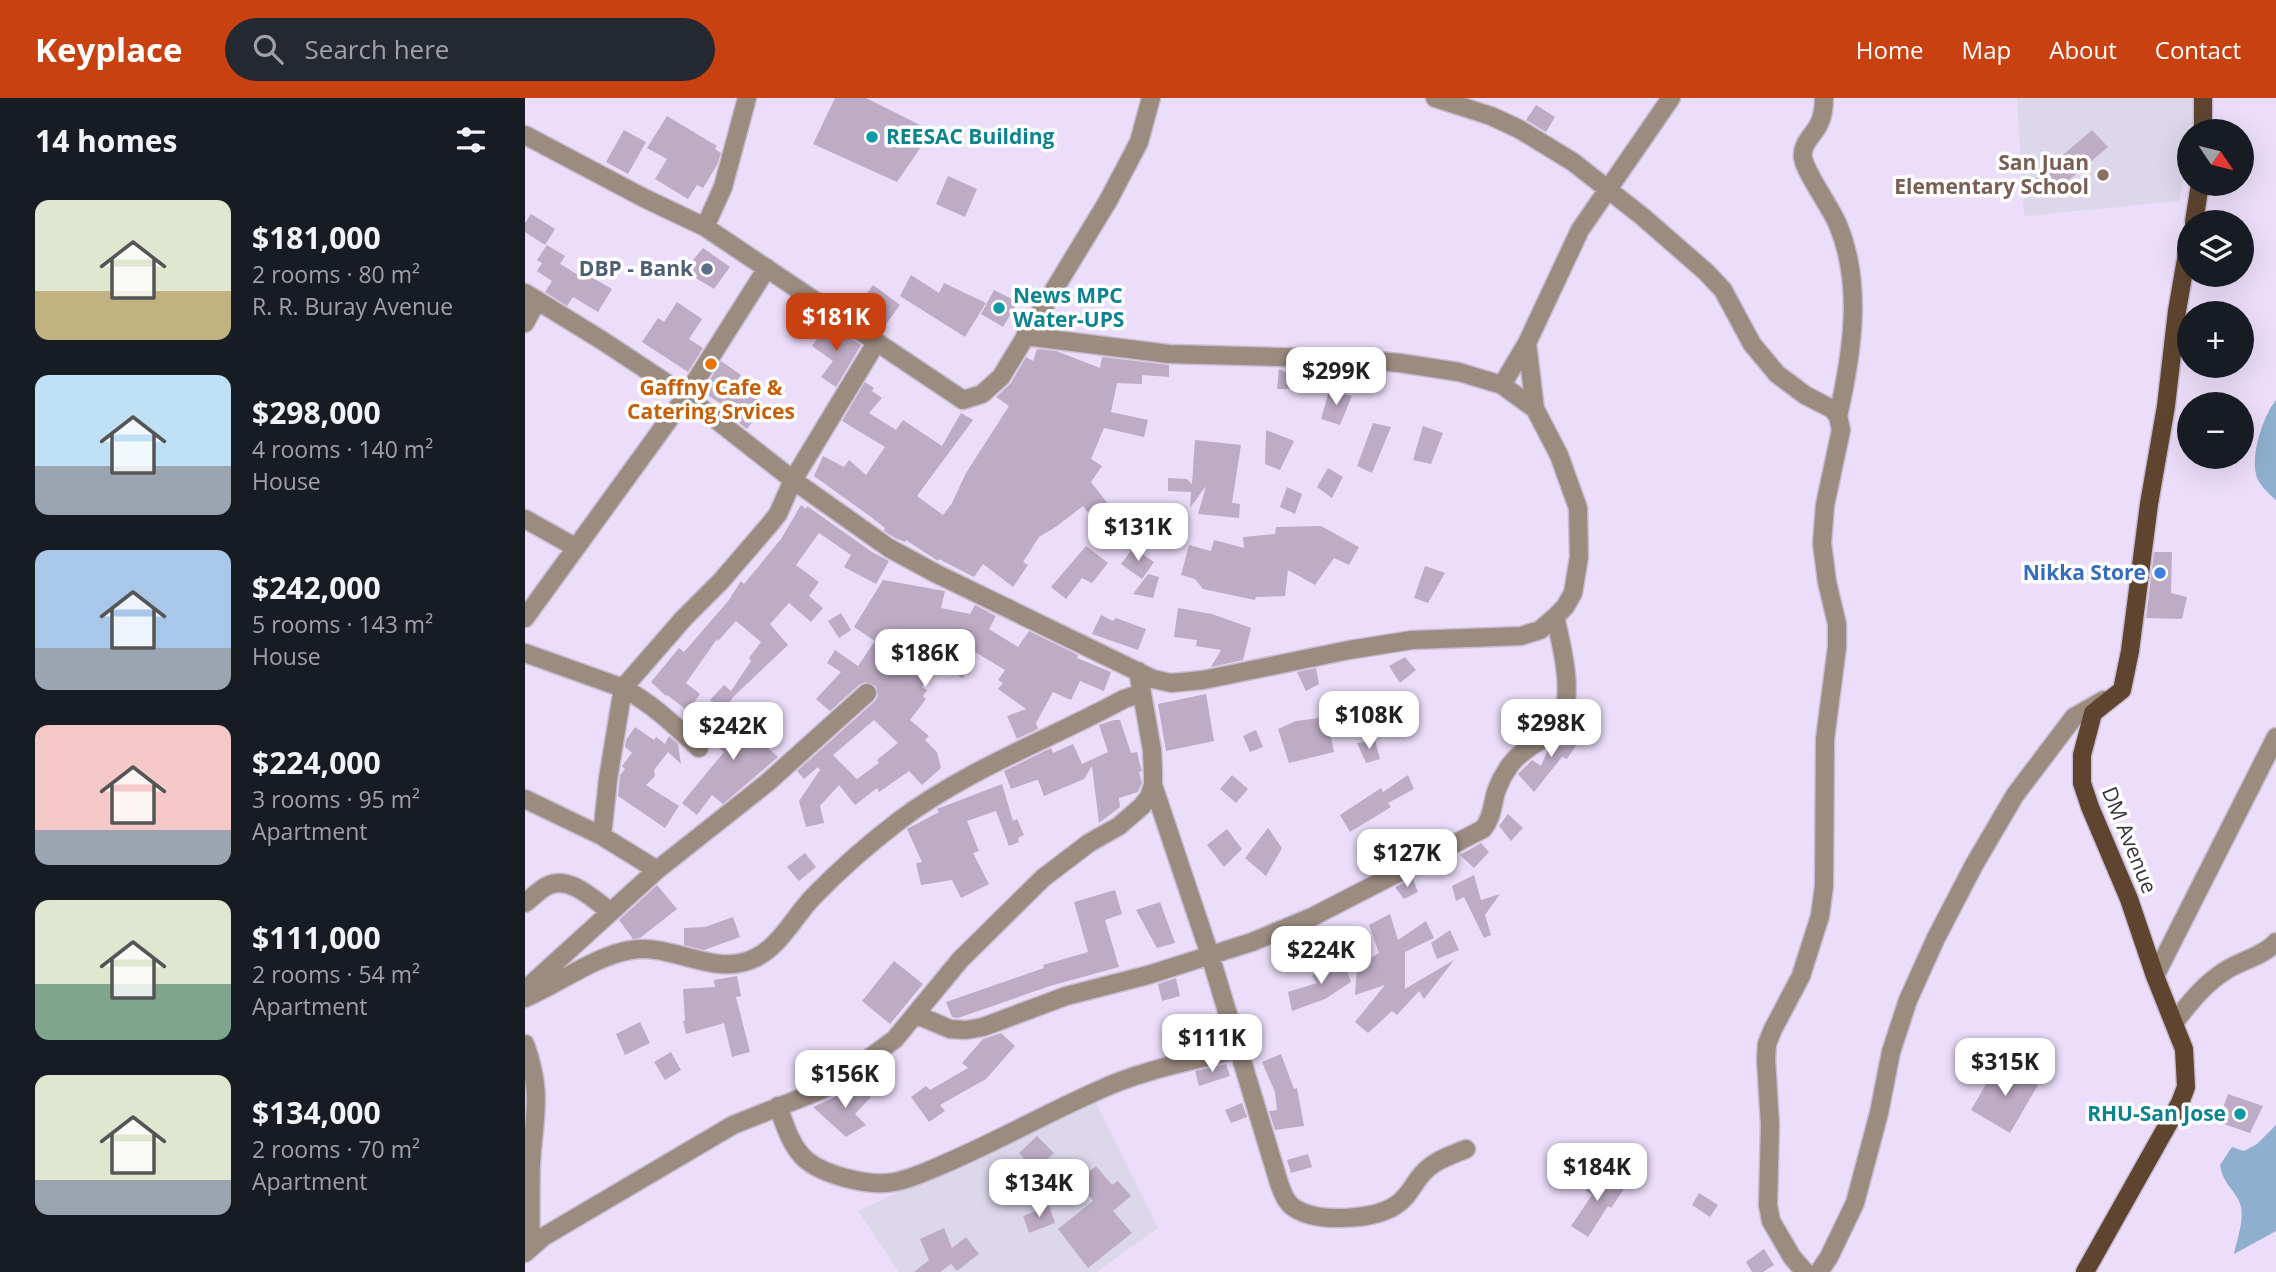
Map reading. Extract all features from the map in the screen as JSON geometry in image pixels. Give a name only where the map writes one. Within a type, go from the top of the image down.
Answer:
[{"type":"main road","points":[[2203,98],[2203,119]]},
{"type":"main road","points":[[2122,690],[2134,630],[2145,530],[2166,406],[2180,287]]},
{"type":"main road","name":"DM Avenue","points":[[2085,1272],[2180,1103],[2186,1087],[2184,1049],[2129,899],[2082,783],[2082,755],[2093,713],[2122,690]]},
{"type":"street","points":[[705,227],[725,179],[747,98]]},
{"type":"street","points":[[525,135],[705,227],[963,400],[971,399],[992,387],[1001,377],[1108,201],[1139,142],[1151,98]]},
{"type":"street","points":[[1435,98],[1491,116],[1519,129],[1573,162],[1706,272],[1723,290],[1752,344],[1777,374],[1838,416]]},
{"type":"street","points":[[1502,384],[1527,344],[1580,230],[1671,98]]},
{"type":"street","points":[[1805,1272],[1781,1239],[1769,1213],[1770,1125],[1766,1059],[1767,1044],[1773,1029],[1801,976],[1820,916],[1824,886],[1825,739],[1837,647],[1837,624],[1827,582],[1822,543],[1825,505],[1841,430],[1838,416],[1851,351],[1853,313],[1844,240],[1832,209],[1803,157],[1804,147],[1822,117],[1824,98]]},
{"type":"street","points":[[525,618],[686,396],[767,268]]},
{"type":"street","points":[[525,323],[531,297],[686,396],[793,480],[889,548],[1153,679],[1171,683],[1203,680],[1412,640],[1521,636],[1540,630],[1555,617],[1573,593],[1579,557],[1578,508],[1559,455],[1535,409],[1527,344]]},
{"type":"street","points":[[1025,336],[1169,354],[1357,359],[1421,366],[1459,372],[1502,384],[1535,409]]},
{"type":"street","points":[[602,836],[608,779],[624,688],[770,524],[793,480],[876,343]]},
{"type":"street","points":[[525,519],[575,547]]},
{"type":"street","points":[[917,1016],[950,1029],[967,1031],[1066,996],[1148,975],[1252,942],[1312,917],[1483,829],[1490,821],[1497,789],[1511,763],[1554,730],[1565,707],[1565,669],[1555,617]]},
{"type":"street","points":[[525,653],[624,688],[645,700],[699,748]]},
{"type":"street","points":[[1138,671],[1151,750],[1153,785],[1210,955],[1286,1200],[1294,1209],[1330,1217],[1382,1212],[1404,1199],[1432,1164],[1466,1149]]},
{"type":"street","points":[[1819,1272],[1855,1202],[1879,1113],[1891,1052],[1908,1000],[1935,938],[2013,798],[2074,717],[2122,690]]},
{"type":"street","points":[[525,990],[657,870],[768,783],[867,693]]},
{"type":"street","points":[[525,998],[597,962],[631,950],[652,949],[728,966],[758,957],[781,937],[815,895],[867,847],[922,804],[967,778],[1124,699],[1142,693]]},
{"type":"street","points":[[2155,976],[2276,737]]},
{"type":"street","points":[[528,1250],[543,1237],[722,1131],[821,1090],[848,1074],[895,1039],[917,1016],[960,960],[1043,878],[1089,843],[1132,816],[1149,797],[1153,785]]},
{"type":"street","points":[[525,799],[602,836],[657,870]]},
{"type":"street","points":[[525,903],[545,886],[567,883],[611,912]]},
{"type":"street","points":[[2175,1023],[2205,985],[2225,970],[2275,944]]},
{"type":"street","points":[[525,1044],[535,1077],[537,1105],[531,1163],[528,1250]]},
{"type":"street","points":[[778,1106],[792,1142],[805,1158],[818,1167],[861,1181],[888,1183],[910,1178],[989,1145],[1098,1090],[1155,1070],[1239,1049]]},
{"type":"shaded area","name":"San Juan Elementary School","points":[[2017,98],[2198,98],[2195,119],[2177,119],[2179,201],[2024,216]]},
{"type":"shaded area","points":[[1095,1101],[1158,1228],[1097,1272],[899,1272],[858,1211]]},
{"type":"water","points":[[2276,400],[2276,500],[2259,481],[2255,456],[2259,436]]},
{"type":"water","points":[[2276,1125],[2276,1231],[2234,1254],[2239,1234],[2241,1205],[2220,1165],[2232,1147],[2244,1151],[2257,1144]]},
{"type":"building","name":"REESAC Building","points":[[835,98],[866,98],[932,131],[897,182],[813,144]]},
{"type":"building","points":[[1536,105],[1555,117],[1546,132],[1526,120]]},
{"type":"building","points":[[667,116],[717,146],[715,149],[721,153],[703,188],[697,185],[688,199],[655,179],[667,159],[647,148]]},
{"type":"building","points":[[624,130],[646,142],[628,174],[606,162]]},
{"type":"building","points":[[2092,130],[2108,147],[2049,197],[2034,180]]},
{"type":"building","points":[[948,176],[977,189],[965,217],[936,204]]},
{"type":"building","points":[[531,214],[555,229],[545,245],[525,232],[525,223]]},
{"type":"building","points":[[547,245],[565,256],[560,264],[585,279],[588,275],[612,289],[598,312],[573,297],[567,306],[545,292],[552,281],[537,271],[542,263],[537,260]]},
{"type":"building","name":"DBP - Bank","points":[[703,248],[730,267],[714,289],[684,271]]},
{"type":"building","points":[[911,275],[939,293],[944,283],[986,303],[965,337],[900,296]]},
{"type":"building","points":[[873,285],[900,305],[884,327],[878,324],[875,327],[860,318],[870,304],[863,299]]},
{"type":"building","name":"News MPC Water-UPS","points":[[994,290],[1018,302],[1003,327],[981,314]]},
{"type":"building","points":[[677,302],[702,319],[689,339],[703,348],[688,372],[642,342],[658,318],[664,322]]},
{"type":"building","points":[[828,324],[861,345],[836,387],[821,377],[833,361],[812,346]]},
{"type":"building","points":[[1037,349],[1056,351],[1100,368],[1102,357],[1169,365],[1169,377],[1142,375],[1142,384],[1117,383],[1111,412],[1148,420],[1144,437],[1104,428],[1091,459],[1102,466],[1091,482],[1108,504],[1091,517],[1083,506],[1039,537],[1023,562],[1028,565],[1013,587],[983,564],[974,577],[939,559],[938,561],[906,540],[905,542],[895,538],[814,476],[823,456],[844,467],[849,460],[866,475],[885,447],[842,421],[865,382],[882,398],[869,413],[896,430],[903,420],[942,446],[961,413],[973,420],[917,496],[943,515],[1009,406],[996,397],[1011,383],[1026,357],[1033,361]]},
{"type":"building","points":[[721,361],[741,375],[735,383],[765,405],[747,429],[730,416],[733,412],[703,392]]},
{"type":"building","points":[[1279,369],[1293,375],[1293,389],[1277,389]]},
{"type":"building","points":[[1329,391],[1352,396],[1340,425],[1321,419]]},
{"type":"building","points":[[1373,423],[1391,427],[1372,473],[1357,466]]},
{"type":"building","points":[[1423,426],[1443,433],[1431,464],[1413,460]]},
{"type":"building","points":[[1266,430],[1294,441],[1280,470],[1265,464]]},
{"type":"building","points":[[1195,440],[1241,445],[1232,503],[1240,504],[1239,518],[1198,514],[1206,486],[1190,508],[1191,492],[1168,491],[1168,478],[1187,479],[1192,484]]},
{"type":"building","points":[[1328,468],[1343,477],[1332,498],[1317,487]]},
{"type":"building","points":[[1287,487],[1302,494],[1295,514],[1280,507]]},
{"type":"building","points":[[801,505],[806,509],[807,506],[889,561],[876,584],[844,567],[851,555],[819,533],[796,565],[819,582],[809,596],[823,608],[811,622],[789,603],[770,624],[788,645],[734,696],[724,710],[710,700],[724,685],[731,691],[761,642],[736,621],[718,641],[717,639],[686,683],[700,694],[688,711],[651,682],[679,648],[684,652],[729,600],[741,581],[744,584],[781,539]]},
{"type":"building","points":[[1321,526],[1359,547],[1349,565],[1334,558],[1315,585],[1288,570],[1285,596],[1256,597],[1255,600],[1203,589],[1195,579],[1181,575],[1189,545],[1211,551],[1214,540],[1244,548],[1243,537],[1275,534],[1276,527]]},
{"type":"building","points":[[1086,546],[1108,563],[1092,583],[1082,578],[1066,599],[1051,587]]},
{"type":"building","points":[[1133,548],[1154,562],[1142,579],[1121,564]]},
{"type":"building","name":"Nikka Store","points":[[2154,552],[2172,552],[2171,593],[2187,597],[2182,619],[2146,618]]},
{"type":"building","points":[[1425,566],[1445,573],[1428,603],[1414,598]]},
{"type":"building","points":[[1148,574],[1159,577],[1153,598],[1133,594]]},
{"type":"building","points":[[883,580],[945,591],[941,608],[970,614],[975,605],[981,608],[996,616],[989,629],[1018,647],[1029,631],[1078,655],[1077,658],[1111,672],[1104,691],[1080,681],[1071,700],[1053,692],[1036,723],[1038,729],[1017,739],[1007,716],[1026,709],[998,689],[1003,683],[998,680],[1005,670],[975,652],[963,678],[937,665],[922,687],[927,690],[923,696],[926,699],[910,720],[929,736],[925,740],[937,752],[941,768],[922,785],[909,771],[879,792],[877,788],[855,805],[839,785],[820,806],[824,823],[806,827],[799,801],[820,770],[818,767],[804,779],[797,771],[878,696],[876,686],[865,682],[830,711],[816,699],[841,672],[827,663],[835,650],[858,666],[875,641],[854,627]],"holes":[[[874,720],[898,743],[877,760],[879,763],[857,779],[833,755]]]},
{"type":"building","points":[[1178,608],[1212,614],[1251,628],[1243,660],[1211,667],[1221,650],[1196,646],[1197,640],[1174,637]]},
{"type":"building","points":[[841,613],[851,630],[839,638],[828,621]]},
{"type":"building","points":[[1101,615],[1113,621],[1116,618],[1146,629],[1138,650],[1092,634]]},
{"type":"building","points":[[1405,657],[1416,670],[1400,683],[1389,666]]},
{"type":"building","points":[[1316,668],[1319,684],[1306,691],[1297,672]]},
{"type":"building","points":[[1206,694],[1214,741],[1166,751],[1158,704]]},
{"type":"building","points":[[763,704],[774,712],[755,737],[778,757],[723,804],[712,795],[697,815],[682,803],[724,752],[708,740],[723,722],[740,735]]},
{"type":"building","points":[[1327,717],[1334,752],[1289,763],[1278,729],[1296,721]]},
{"type":"building","points":[[1120,720],[1131,753],[1137,752],[1142,783],[1138,792],[1119,798],[1120,807],[1099,823],[1092,766],[1084,779],[1044,796],[1038,780],[1011,789],[1004,771],[1051,748],[1053,753],[1073,744],[1082,764],[1108,752],[1099,725]]},
{"type":"building","points":[[635,727],[654,740],[656,737],[665,744],[669,736],[678,744],[681,764],[668,752],[654,770],[655,776],[646,785],[679,806],[665,828],[618,796],[620,775],[625,769],[622,766],[632,753],[625,747],[626,740]]},
{"type":"building","points":[[1570,727],[1585,732],[1567,759],[1562,757],[1534,792],[1518,774],[1532,760],[1541,766],[1549,748],[1561,739]]},
{"type":"building","points":[[1256,730],[1263,747],[1250,752],[1243,736]]},
{"type":"building","points":[[1375,740],[1380,759],[1366,763],[1357,743]]},
{"type":"building","points":[[1232,775],[1248,789],[1236,803],[1220,789]]},
{"type":"building","points":[[1408,775],[1414,789],[1388,803],[1391,807],[1350,832],[1340,815],[1381,788],[1383,792]]},
{"type":"building","points":[[1002,784],[1013,821],[1017,819],[1024,835],[1018,838],[1019,842],[1009,846],[996,811],[967,821],[979,851],[973,853],[989,884],[961,898],[952,880],[921,885],[916,863],[922,862],[907,829],[939,812],[937,809]]},
{"type":"building","points":[[1508,814],[1523,828],[1511,841],[1499,826]]},
{"type":"building","points":[[1268,828],[1282,848],[1266,876],[1245,858]]},
{"type":"building","points":[[1227,829],[1242,849],[1224,867],[1207,845]]},
{"type":"building","points":[[1481,843],[1489,852],[1474,868],[1460,855]]},
{"type":"building","points":[[805,853],[816,867],[799,881],[787,867]]},
{"type":"building","points":[[1474,875],[1481,900],[1500,894],[1485,915],[1491,935],[1484,938],[1464,897],[1456,901],[1452,886]]},
{"type":"building","points":[[1413,879],[1418,892],[1404,899],[1395,887]]},
{"type":"building","points":[[657,885],[677,909],[640,938],[633,939],[619,920]]},
{"type":"building","points":[[1115,890],[1122,914],[1105,920],[1119,967],[1050,986],[958,1018],[952,1017],[946,1002],[1044,968],[1043,965],[1088,952],[1074,902]]},
{"type":"building","points":[[1160,902],[1175,943],[1157,948],[1136,910]]},
{"type":"building","points":[[1390,914],[1398,940],[1426,921],[1434,938],[1405,952],[1405,989],[1454,960],[1424,999],[1419,991],[1397,1015],[1392,1011],[1368,1033],[1355,1022],[1385,985],[1355,995],[1357,967],[1379,953],[1369,925]]},
{"type":"building","points":[[733,917],[740,937],[704,950],[684,945],[684,928],[705,927]]},
{"type":"building","points":[[1450,930],[1459,950],[1437,959],[1431,943]]},
{"type":"building","points":[[1342,957],[1351,982],[1325,999],[1292,1011],[1288,992],[1317,983],[1312,976]]},
{"type":"building","points":[[894,961],[923,984],[890,1024],[862,1001]]},
{"type":"building","points":[[737,976],[741,996],[736,997],[750,1052],[732,1057],[724,1023],[686,1034],[683,1021],[683,989],[715,987],[714,980]]},
{"type":"building","points":[[1176,978],[1180,996],[1162,1001],[1158,984]]},
{"type":"building","points":[[640,1022],[650,1043],[625,1055],[616,1034]]},
{"type":"building","points":[[1196,1023],[1215,1024],[1214,1038],[1196,1037]]},
{"type":"building","points":[[1001,1033],[1015,1046],[986,1079],[940,1105],[945,1111],[929,1122],[911,1097],[926,1086],[930,1090],[968,1068],[962,1063],[983,1039]]},
{"type":"building","points":[[671,1052],[681,1070],[665,1080],[654,1062]]},
{"type":"building","points":[[1281,1054],[1294,1089],[1297,1088],[1304,1126],[1275,1130],[1269,1111],[1277,1110],[1275,1092],[1262,1062]]},
{"type":"building","points":[[1999,1062],[2038,1085],[2010,1133],[1971,1110]]},
{"type":"building","points":[[1226,1064],[1230,1076],[1199,1086],[1195,1071]]},
{"type":"building","points":[[856,1082],[871,1097],[855,1114],[866,1125],[846,1137],[813,1107],[837,1096]]},
{"type":"building","name":"RHU-San Jose","points":[[2228,1094],[2263,1106],[2250,1133],[2218,1122]]},
{"type":"building","points":[[1242,1103],[1247,1117],[1231,1123],[1225,1110]]},
{"type":"building","points":[[1037,1136],[1054,1153],[1035,1171],[1019,1153]]},
{"type":"building","points":[[1308,1154],[1312,1167],[1291,1173],[1287,1160]]},
{"type":"building","points":[[1096,1166],[1112,1185],[1118,1181],[1131,1196],[1113,1211],[1132,1233],[1088,1268],[1058,1229],[1093,1201],[1078,1181]]},
{"type":"building","points":[[1599,1172],[1624,1189],[1611,1208],[1608,1206],[1588,1237],[1571,1226],[1592,1195],[1586,1191]]},
{"type":"building","points":[[1699,1193],[1718,1205],[1710,1217],[1692,1205]]},
{"type":"building","points":[[1049,1206],[1055,1223],[1029,1233],[1023,1216]]},
{"type":"building","points":[[944,1228],[952,1248],[966,1237],[979,1254],[957,1271],[951,1264],[940,1272],[914,1272],[929,1260],[920,1239]]},
{"type":"building","points":[[1764,1249],[1774,1265],[1763,1272],[1752,1272],[1746,1262]]},
{"type":"place","name":"REESAC Building","points":[[872,137]]},
{"type":"place","name":"San Juan Elementary School","points":[[2103,175]]},
{"type":"place","name":"DBP - Bank","points":[[707,269]]},
{"type":"place","name":"News MPC Water-UPS","points":[[999,308]]},
{"type":"place","name":"Gaffny Cafe & Catering Srvices","points":[[711,364]]},
{"type":"place","name":"Nikka Store","points":[[2160,573]]},
{"type":"place","name":"RHU-San Jose","points":[[2240,1114]]}]
